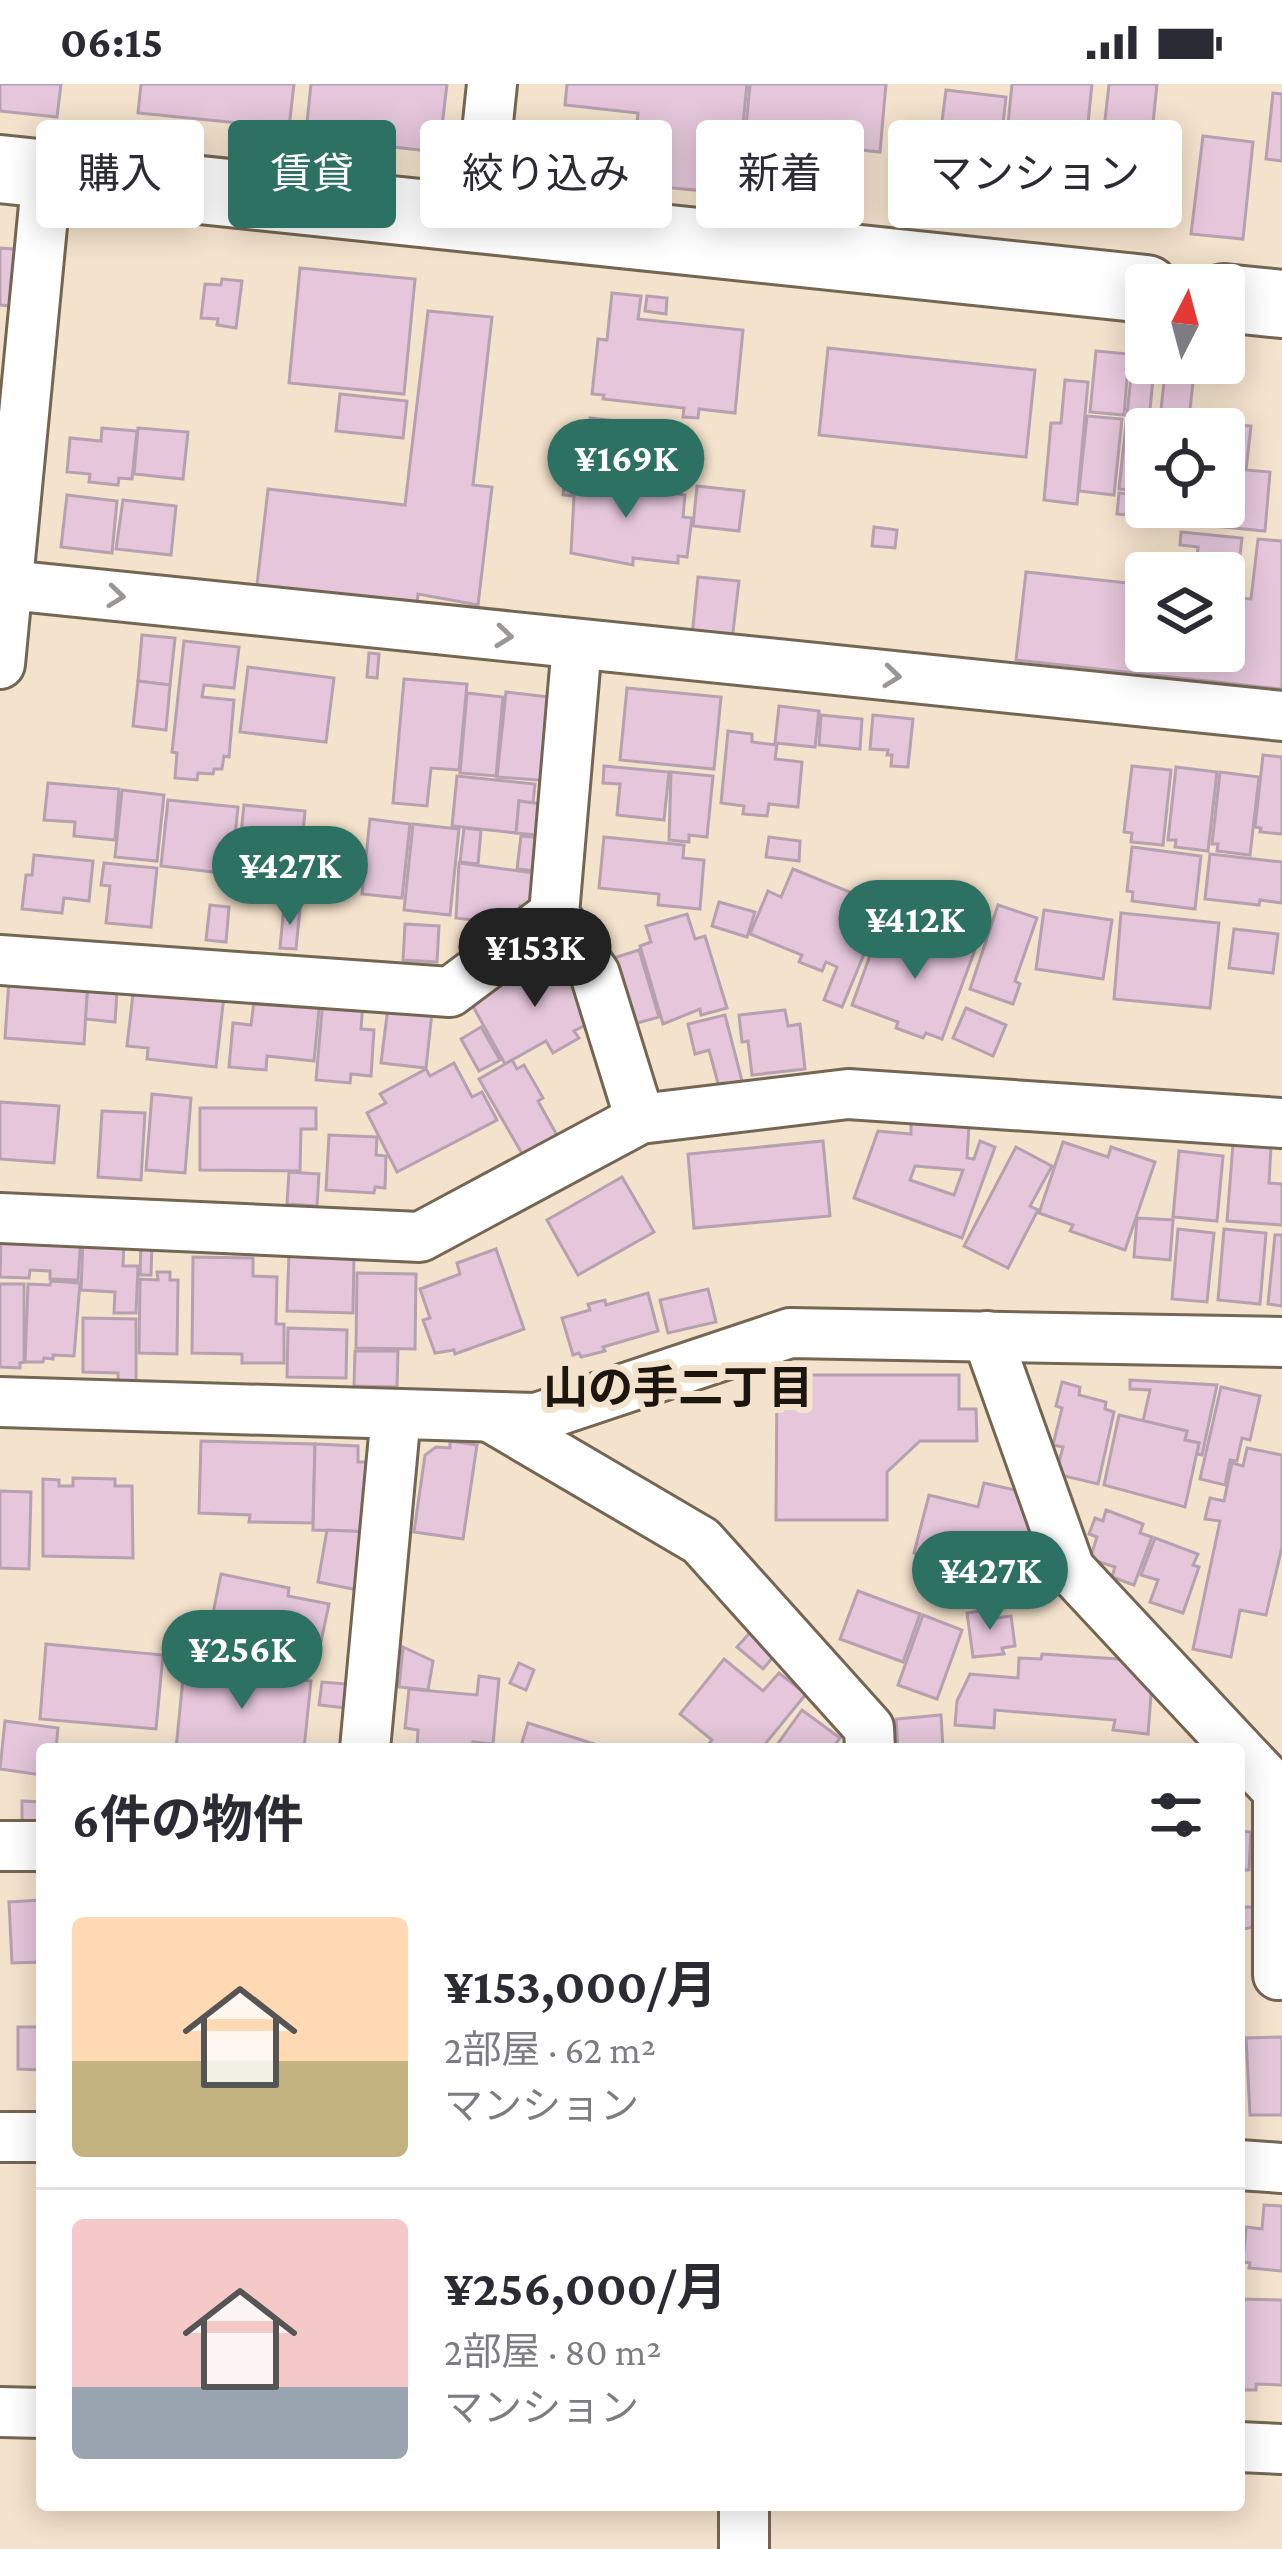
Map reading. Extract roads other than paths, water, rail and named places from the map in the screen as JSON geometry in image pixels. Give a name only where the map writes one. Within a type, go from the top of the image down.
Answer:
[{"type":"street","points":[[488,120],[492,84]]},
{"type":"street","points":[[0,664],[24,172],[420,213]]},
{"type":"street","points":[[563,228],[1125,288]]},
{"type":"street","points":[[1245,300],[1282,304]]},
{"type":"street","points":[[4,585],[1282,716]]},
{"type":"street","points":[[577,644],[554,914],[595,974],[640,1119]]},
{"type":"street","points":[[0,960],[450,992],[554,914]]},
{"type":"street","points":[[0,1218],[420,1237],[640,1119],[848,1094],[1282,1123]]},
{"type":"street","points":[[0,1402],[536,1418],[790,1333],[1282,1342]]},
{"type":"street","points":[[986,1336],[1070,1569],[1233,1743]]},
{"type":"street","points":[[366,1743],[396,1414]]},
{"type":"street","points":[[490,1417],[701,1541],[868,1728],[870,1743]]},
{"type":"street","points":[[1245,1755],[1278,1791],[1266,1972]]},
{"type":"street","points":[[0,1846],[36,1846]]},
{"type":"street","points":[[0,2137],[36,2137]]},
{"type":"street","points":[[1245,2165],[1282,2168]]},
{"type":"street","points":[[0,2412],[36,2413]]},
{"type":"street","points":[[1245,2447],[1282,2449]]},
{"type":"street","points":[[744,2511],[744,2549]]},
{"type":"district","name":"山の手二丁目","points":[[678,1388]]}]
